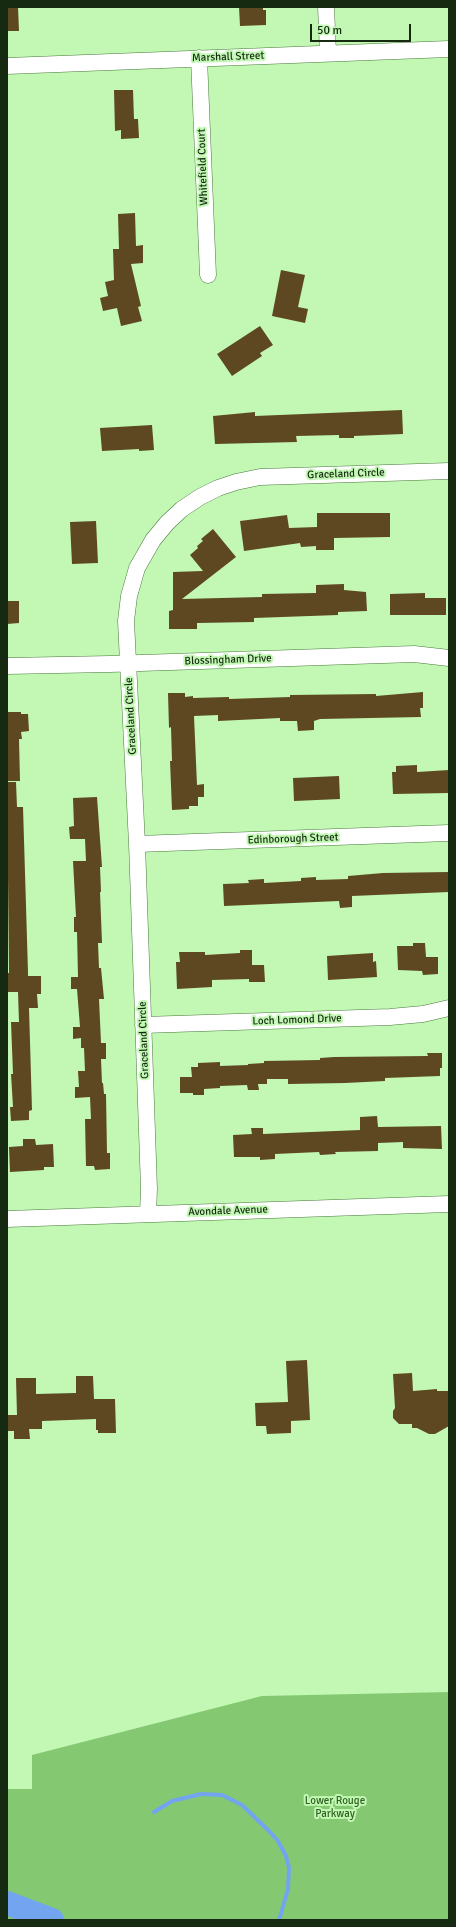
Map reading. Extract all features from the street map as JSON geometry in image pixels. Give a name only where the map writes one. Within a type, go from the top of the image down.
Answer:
[{"type":"street","points":[[326,7],[328,53]]},
{"type":"street","name":"Marshall Street","points":[[7,66],[449,49]]},
{"type":"street","name":"Whitefield Court","points":[[198,58],[208,275]]},
{"type":"street","name":"Graceland Circle","points":[[148,1214],[149,1190],[137,844],[126,621],[129,596],[137,568],[153,540],[167,523],[182,509],[200,497],[236,482],[260,477],[449,470]]},
{"type":"street","name":"Blossingham Drive","points":[[7,666],[414,654],[449,658]]},
{"type":"street","name":"Edinborough Street","points":[[137,844],[449,833]]},
{"type":"street","name":"Loch Lomond Drive","points":[[143,1025],[390,1017],[424,1014],[449,1008]]},
{"type":"street","name":"Avondale Avenue","points":[[7,1219],[449,1204]]},
{"type":"green space","name":"Lower Rouge Parkway","points":[[449,1692],[449,1920],[7,1920],[7,1789],[32,1789],[32,1755],[262,1696]]},
{"type":"building","points":[[7,7],[18,7],[19,31],[7,31]]},
{"type":"building","points":[[239,7],[263,7],[263,10],[266,10],[266,25],[240,26]]},
{"type":"building","points":[[114,90],[133,90],[134,119],[138,119],[139,138],[121,139],[121,130],[115,131]]},
{"type":"building","points":[[135,213],[136,246],[143,245],[143,263],[131,264],[141,306],[138,307],[142,321],[121,326],[117,308],[103,311],[100,298],[108,296],[105,282],[114,280],[113,249],[119,249],[118,214]]},
{"type":"building","points":[[281,270],[305,275],[298,307],[308,309],[305,323],[272,316]]},
{"type":"building","points":[[260,326],[273,345],[260,353],[262,356],[232,376],[217,354]]},
{"type":"building","points":[[402,410],[403,434],[354,436],[354,438],[339,438],[339,435],[296,436],[297,442],[215,444],[213,416],[255,412],[255,416]]},
{"type":"building","points":[[152,425],[154,450],[139,451],[139,449],[102,451],[100,428]]},
{"type":"building","points":[[317,513],[390,513],[390,537],[334,538],[334,550],[316,550],[316,546],[301,547],[300,543],[244,551],[240,521],[287,515],[289,528],[317,527]]},
{"type":"building","points":[[96,521],[98,563],[72,564],[70,522]]},
{"type":"building","points":[[213,529],[236,557],[182,599],[262,597],[262,594],[316,593],[316,585],[344,584],[344,590],[366,592],[367,611],[338,612],[338,615],[254,618],[254,622],[197,623],[197,629],[169,629],[169,611],[173,610],[173,572],[203,571],[190,555],[203,541],[201,539]]},
{"type":"building","points":[[425,593],[425,598],[446,598],[446,615],[390,615],[390,594]]},
{"type":"building","points":[[7,601],[19,601],[19,623],[7,624]]},
{"type":"building","points":[[423,692],[423,708],[420,708],[421,717],[320,719],[314,721],[314,730],[298,731],[297,721],[280,721],[280,718],[218,721],[218,715],[194,716],[197,785],[204,784],[204,797],[198,797],[198,806],[189,806],[189,809],[172,810],[170,761],[172,761],[171,727],[169,728],[168,693],[185,693],[185,697],[193,696],[193,698],[229,697],[229,699],[290,697],[290,695],[376,694],[376,696]]},
{"type":"building","points":[[7,712],[21,712],[21,714],[28,714],[29,731],[21,732],[22,739],[19,739],[20,781],[7,781]]},
{"type":"building","points":[[417,765],[417,772],[449,770],[449,793],[393,794],[392,772],[396,772],[396,766]]},
{"type":"building","points":[[339,776],[340,799],[294,801],[293,778]]},
{"type":"building","points":[[7,782],[16,782],[17,807],[23,807],[28,976],[41,976],[41,994],[37,994],[38,1008],[29,1008],[32,1110],[29,1111],[29,1120],[11,1121],[10,1107],[13,1107],[11,1074],[13,1074],[11,1022],[19,1022],[18,992],[7,992],[7,973],[9,973]]},
{"type":"building","points":[[97,797],[102,867],[100,867],[100,892],[102,943],[98,943],[99,968],[101,968],[104,999],[99,999],[101,1043],[106,1043],[106,1059],[101,1059],[102,1083],[104,1094],[106,1094],[107,1153],[110,1153],[110,1169],[95,1170],[94,1166],[86,1166],[85,1119],[91,1119],[90,1097],[75,1098],[75,1087],[79,1087],[78,1071],[85,1071],[84,1048],[81,1048],[81,1038],[73,1039],[73,1027],[80,1027],[77,989],[71,989],[71,977],[78,977],[77,932],[74,932],[74,917],[76,917],[73,861],[86,861],[85,839],[70,839],[69,827],[74,826],[73,798]]},
{"type":"building","points":[[449,872],[449,892],[352,896],[352,907],[340,908],[339,901],[224,906],[223,884],[249,883],[248,880],[264,879],[264,883],[301,881],[301,878],[316,877],[316,880],[348,879],[348,876],[383,873]]},
{"type":"building","points":[[413,943],[425,943],[426,957],[438,957],[438,974],[423,975],[422,971],[398,970],[397,946],[413,946]]},
{"type":"building","points":[[240,950],[252,950],[252,965],[264,965],[265,982],[249,982],[249,979],[212,980],[212,987],[177,989],[176,962],[180,962],[179,952],[205,952],[205,955],[240,953]]},
{"type":"building","points":[[373,953],[373,962],[376,961],[377,977],[328,980],[327,956]]},
{"type":"building","points":[[427,1053],[442,1053],[442,1068],[440,1068],[440,1076],[385,1078],[385,1081],[288,1084],[288,1079],[267,1079],[267,1084],[258,1084],[259,1090],[248,1090],[247,1085],[220,1086],[220,1088],[204,1089],[204,1095],[180,1093],[180,1077],[192,1077],[191,1067],[198,1067],[198,1063],[220,1062],[220,1066],[248,1065],[264,1063],[264,1061],[320,1060],[320,1058],[334,1057],[428,1056]]},
{"type":"building","points":[[377,1116],[378,1127],[441,1126],[442,1149],[403,1148],[403,1142],[378,1143],[378,1151],[335,1152],[336,1154],[320,1155],[319,1152],[275,1154],[275,1159],[260,1160],[260,1157],[234,1157],[233,1135],[252,1134],[251,1128],[263,1128],[263,1134],[360,1130],[360,1117]]},
{"type":"building","points":[[23,1139],[35,1139],[36,1145],[53,1144],[54,1167],[44,1167],[44,1170],[10,1172],[9,1147],[23,1146]]},
{"type":"building","points":[[307,1360],[310,1420],[291,1421],[291,1433],[267,1434],[266,1426],[256,1426],[255,1403],[288,1402],[286,1361]]},
{"type":"building","points":[[412,1373],[413,1391],[437,1389],[437,1391],[448,1391],[449,1393],[449,1426],[435,1434],[429,1434],[417,1428],[412,1428],[412,1424],[399,1424],[393,1418],[393,1411],[395,1408],[393,1374]]},
{"type":"building","points":[[76,1376],[93,1376],[94,1399],[115,1399],[116,1433],[98,1433],[98,1430],[96,1430],[96,1419],[42,1421],[42,1429],[29,1429],[30,1439],[14,1439],[14,1431],[7,1431],[7,1415],[17,1415],[16,1378],[36,1378],[36,1394],[76,1393]]},
{"type":"waterway","points":[[154,1812],[172,1801],[201,1794],[222,1795],[242,1805],[278,1841],[286,1856],[289,1868],[288,1889],[279,1920]]},
{"type":"waterway","points":[[7,1903],[52,1920]]}]
